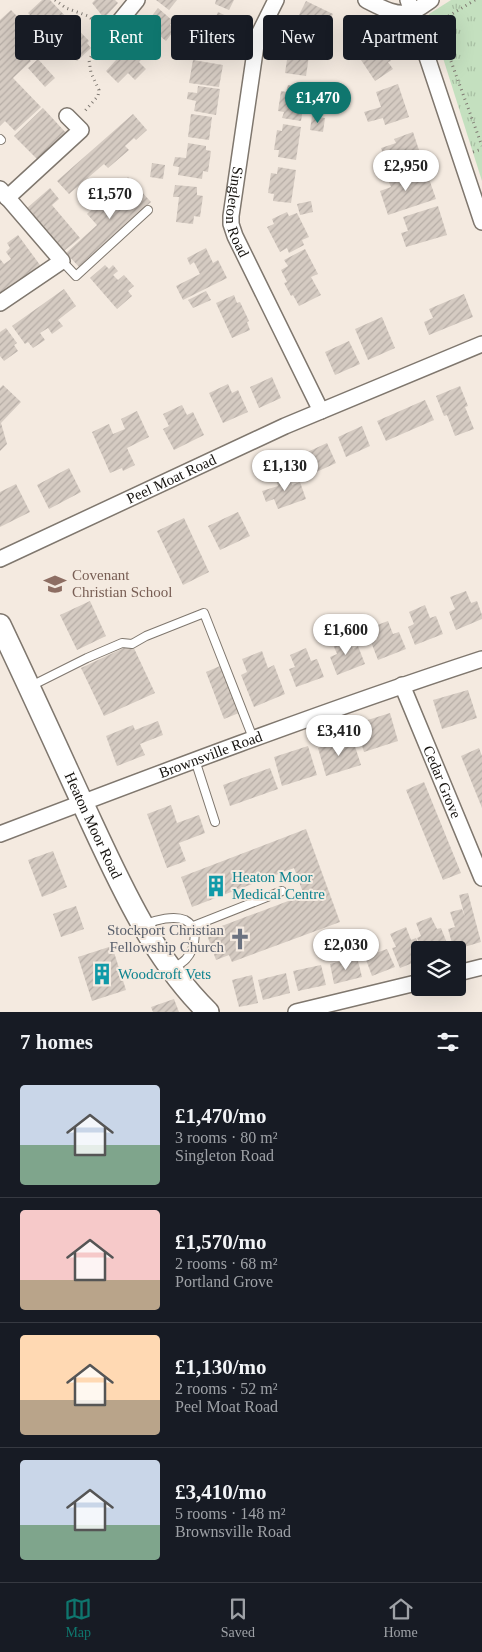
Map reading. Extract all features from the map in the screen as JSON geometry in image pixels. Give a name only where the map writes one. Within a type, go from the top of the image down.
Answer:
[{"type":"main road","name":"Heaton Moor Road","points":[[0,625],[112,865],[144,925],[172,970],[194,998],[208,1012]]},
{"type":"street","points":[[125,15],[137,0]]},
{"type":"street","name":"Singleton Road","points":[[276,0],[257,38],[231,224],[235,236],[321,411]]},
{"type":"street","points":[[366,0],[403,14],[410,6],[431,0]]},
{"type":"street","points":[[410,6],[482,222]]},
{"type":"street","points":[[0,303],[62,261],[4,194],[81,130],[70,119]]},
{"type":"street","name":"Peel Moat Road","points":[[0,559],[321,411],[482,344]]},
{"type":"street","name":"Brownsville Road","points":[[0,834],[253,738],[402,685],[482,659]]},
{"type":"street","name":"Cedar Grove","points":[[402,685],[482,878]]},
{"type":"street","points":[[466,971],[482,967]]},
{"type":"street","points":[[296,1012],[411,984]]},
{"type":"lane","points":[[62,261],[76,276],[148,210]]},
{"type":"lane","points":[[29,687],[122,643],[132,644],[146,636],[204,613],[253,738]]},
{"type":"lane","points":[[195,760],[215,822]]},
{"type":"lane","points":[[191,926],[282,891]]},
{"type":"lane","points":[[144,925],[154,921],[174,918],[185,920],[191,926],[195,935],[194,946],[186,959],[172,970]]},
{"type":"path","points":[[56,0],[66,8],[88,16],[106,31],[89,60],[91,73],[99,90],[98,96],[70,119]]},
{"type":"path","points":[[475,0],[437,23],[482,146]]},
{"type":"green space","points":[[451,0],[482,0],[482,181],[444,60],[456,60],[456,15],[429,14]]},
{"type":"building","points":[[42,0],[50,0],[64,15],[30,15],[28,13]]},
{"type":"building","points":[[95,0],[115,0],[118,3],[107,15],[102,15],[92,3]]},
{"type":"building","points":[[156,0],[177,0],[169,10]]},
{"type":"building","points":[[216,0],[234,0],[229,10],[215,4]]},
{"type":"building","points":[[306,1],[333,14],[333,15],[299,15]]},
{"type":"building","points":[[158,8],[171,19],[171,34],[166,41],[161,37],[161,15],[153,15]]},
{"type":"building","points":[[11,10],[16,15],[15,60],[31,61],[13,78],[41,107],[15,131],[5,121],[0,126],[0,20]]},
{"type":"building","points":[[81,33],[89,41],[87,43],[91,48],[81,57]]},
{"type":"building","points":[[39,60],[55,78],[45,87],[28,68]]},
{"type":"building","points":[[116,60],[141,60],[139,62],[146,69],[135,80],[128,73],[118,83],[106,71]]},
{"type":"building","points":[[193,60],[223,65],[219,87],[189,83]]},
{"type":"building","points":[[287,60],[308,60],[306,76],[285,73]]},
{"type":"building","points":[[361,60],[390,60],[388,62],[393,69],[375,81]]},
{"type":"building","points":[[398,84],[409,117],[385,125],[383,118],[368,122],[364,112],[381,107],[376,92]]},
{"type":"building","points":[[288,85],[306,88],[301,121],[282,118],[284,112],[278,111],[281,91],[286,92]]},
{"type":"building","points":[[198,86],[220,89],[216,115],[194,111],[196,101],[187,99],[188,92],[197,93]]},
{"type":"building","points":[[43,108],[67,134],[39,161],[14,136]]},
{"type":"building","points":[[133,114],[147,130],[136,140],[134,138],[125,146],[129,150],[108,168],[104,164],[69,194],[57,181]]},
{"type":"building","points":[[191,114],[212,117],[209,140],[188,137]]},
{"type":"building","points":[[312,116],[325,118],[323,132],[310,130]]},
{"type":"building","points":[[283,124],[301,127],[296,160],[278,157],[279,150],[274,150],[277,130],[282,131]]},
{"type":"building","points":[[413,132],[422,159],[402,165],[401,162],[387,166],[381,148],[396,143],[394,139]]},
{"type":"building","points":[[188,143],[206,146],[206,150],[211,151],[208,172],[203,171],[202,179],[178,175],[179,167],[173,166],[175,157],[186,158]]},
{"type":"building","points":[[152,163],[165,165],[163,179],[150,177]]},
{"type":"building","points":[[278,167],[296,170],[291,203],[273,201],[274,194],[268,193],[271,173],[277,174]]},
{"type":"building","points":[[405,168],[409,179],[427,173],[436,199],[388,215],[380,191],[391,187],[386,175]]},
{"type":"building","points":[[128,177],[151,202],[80,268],[66,253],[97,225],[87,214]]},
{"type":"building","points":[[175,185],[197,187],[197,195],[203,196],[200,217],[194,216],[193,224],[176,222],[179,197],[173,197]]},
{"type":"building","points":[[50,188],[59,199],[52,205],[80,238],[64,251],[27,208]]},
{"type":"building","points":[[311,201],[313,212],[300,215],[297,204]]},
{"type":"building","points":[[438,206],[447,235],[406,247],[401,233],[408,231],[403,217]]},
{"type":"building","points":[[287,212],[289,216],[297,213],[309,237],[302,240],[304,245],[289,253],[287,248],[280,252],[267,227],[274,224],[272,219]]},
{"type":"building","points":[[18,235],[40,265],[0,294],[0,259],[4,264],[11,259],[6,252],[10,248],[7,243]]},
{"type":"building","points":[[206,248],[213,263],[218,260],[227,278],[183,300],[176,286],[200,274],[194,262],[190,265],[187,258]]},
{"type":"building","points":[[305,249],[318,274],[311,277],[321,295],[299,306],[284,283],[287,282],[281,270],[288,266],[284,260]]},
{"type":"building","points":[[105,265],[109,269],[113,265],[118,271],[113,275],[118,280],[124,275],[134,286],[128,291],[132,296],[117,309],[90,278]]},
{"type":"building","points":[[64,289],[76,306],[58,320],[63,326],[52,334],[48,328],[40,333],[45,340],[33,348],[28,342],[25,344],[12,326]]},
{"type":"building","points":[[206,291],[211,300],[193,308],[188,300]]},
{"type":"building","points":[[464,294],[473,317],[429,335],[424,322],[433,318],[429,309]]},
{"type":"building","points":[[234,295],[237,303],[240,302],[249,321],[247,322],[250,330],[232,338],[216,303]]},
{"type":"building","points":[[382,317],[395,348],[368,360],[355,329]]},
{"type":"building","points":[[6,328],[17,343],[14,345],[18,351],[4,361],[0,356],[0,332]]},
{"type":"building","points":[[349,341],[360,364],[335,375],[325,352]]},
{"type":"building","points":[[272,377],[281,398],[259,408],[250,387]]},
{"type":"building","points":[[228,384],[232,393],[238,390],[248,412],[223,423],[209,393]]},
{"type":"building","points":[[3,385],[21,402],[1,423],[7,444],[0,451],[0,388]]},
{"type":"building","points":[[460,386],[468,406],[465,407],[474,429],[455,436],[447,415],[444,416],[436,396]]},
{"type":"building","points":[[425,400],[434,420],[386,441],[377,421]]},
{"type":"building","points":[[182,405],[187,415],[193,412],[204,435],[174,450],[163,429],[169,426],[163,414]]},
{"type":"building","points":[[137,411],[149,437],[127,448],[135,465],[123,471],[122,468],[110,473],[92,432],[109,424],[113,434],[125,429],[121,419]]},
{"type":"building","points":[[362,426],[370,446],[346,457],[338,437]]},
{"type":"building","points":[[327,443],[336,463],[312,474],[303,454]]},
{"type":"building","points":[[69,468],[81,492],[49,509],[37,485]]},
{"type":"building","points":[[288,472],[292,485],[300,482],[306,499],[278,509],[274,499],[266,502],[262,491],[278,486],[275,476]]},
{"type":"building","points":[[16,484],[30,512],[0,527],[0,492]]},
{"type":"building","points":[[238,512],[250,536],[220,550],[208,526]]},
{"type":"building","points":[[184,518],[209,572],[183,585],[157,531]]},
{"type":"building","points":[[466,591],[471,603],[477,601],[482,619],[456,630],[449,612],[455,609],[450,597]]},
{"type":"building","points":[[90,601],[106,636],[77,650],[60,615]]},
{"type":"building","points":[[425,605],[430,618],[436,616],[443,634],[415,645],[408,627],[414,624],[409,612]]},
{"type":"building","points":[[388,621],[393,634],[399,632],[406,649],[378,660],[371,642],[377,640],[372,627]]},
{"type":"building","points":[[348,636],[353,649],[358,646],[365,664],[337,675],[330,657],[337,654],[332,642]]},
{"type":"building","points":[[132,644],[155,693],[104,716],[81,668]]},
{"type":"building","points":[[306,648],[311,661],[317,659],[324,677],[296,687],[289,669],[295,667],[290,655]]},
{"type":"building","points":[[262,651],[268,668],[274,665],[285,694],[254,707],[241,675],[247,672],[242,659]]},
{"type":"building","points":[[220,666],[239,713],[224,719],[206,672]]},
{"type":"building","points":[[468,690],[477,718],[442,729],[433,700]]},
{"type":"building","points":[[390,713],[398,741],[364,752],[355,724]]},
{"type":"building","points":[[158,721],[163,735],[140,744],[145,755],[117,766],[106,736],[133,725],[135,730]]},
{"type":"building","points":[[352,737],[361,765],[326,776],[318,748]]},
{"type":"building","points":[[308,746],[317,775],[282,786],[274,757]]},
{"type":"building","points":[[479,748],[482,756],[482,808],[461,756]]},
{"type":"building","points":[[270,768],[278,789],[230,806],[223,785]]},
{"type":"building","points":[[424,782],[461,873],[443,880],[406,790]]},
{"type":"building","points":[[171,805],[177,823],[199,815],[205,833],[179,843],[186,861],[167,868],[147,814]]},
{"type":"building","name":"Heaton Moor Medical Centre","points":[[306,829],[340,922],[232,962],[229,955],[216,960],[206,932],[304,895],[294,868],[192,907],[181,877]]},
{"type":"building","points":[[53,851],[67,887],[42,897],[28,860]]},
{"type":"building","points":[[468,893],[481,942],[466,946],[466,941],[451,941],[448,929],[455,927],[450,912],[462,909],[465,917],[459,895]]},
{"type":"building","points":[[76,906],[84,929],[61,937],[53,914]]},
{"type":"building","points":[[431,917],[437,929],[441,928],[446,941],[418,941],[417,938],[421,936],[416,923]]},
{"type":"building","points":[[406,927],[411,940],[416,938],[417,941],[411,941],[411,964],[400,968],[392,948],[396,947],[390,934]]},
{"type":"building","name":"Woodcroft Vets","points":[[112,946],[126,990],[92,1001],[78,957]]},
{"type":"building","points":[[387,949],[395,967],[372,976],[365,957]]},
{"type":"building","points":[[357,957],[362,977],[334,984],[330,964]]},
{"type":"building","points":[[321,965],[326,985],[298,991],[293,971]]},
{"type":"building","points":[[286,973],[290,993],[263,1000],[258,980]]},
{"type":"building","points":[[252,975],[258,1003],[239,1007],[232,980]]},
{"type":"building","points":[[174,999],[179,1012],[153,1012],[151,1007]]},
{"type":"place","name":"Covenant Christian School","points":[[55,584]]},
{"type":"place","name":"Heaton Moor Medical Centre","points":[[216,886]]},
{"type":"place","name":"Stockport Christian Fellowship Church","points":[[240,939]]},
{"type":"place","name":"Woodcroft Vets","points":[[102,974]]}]
